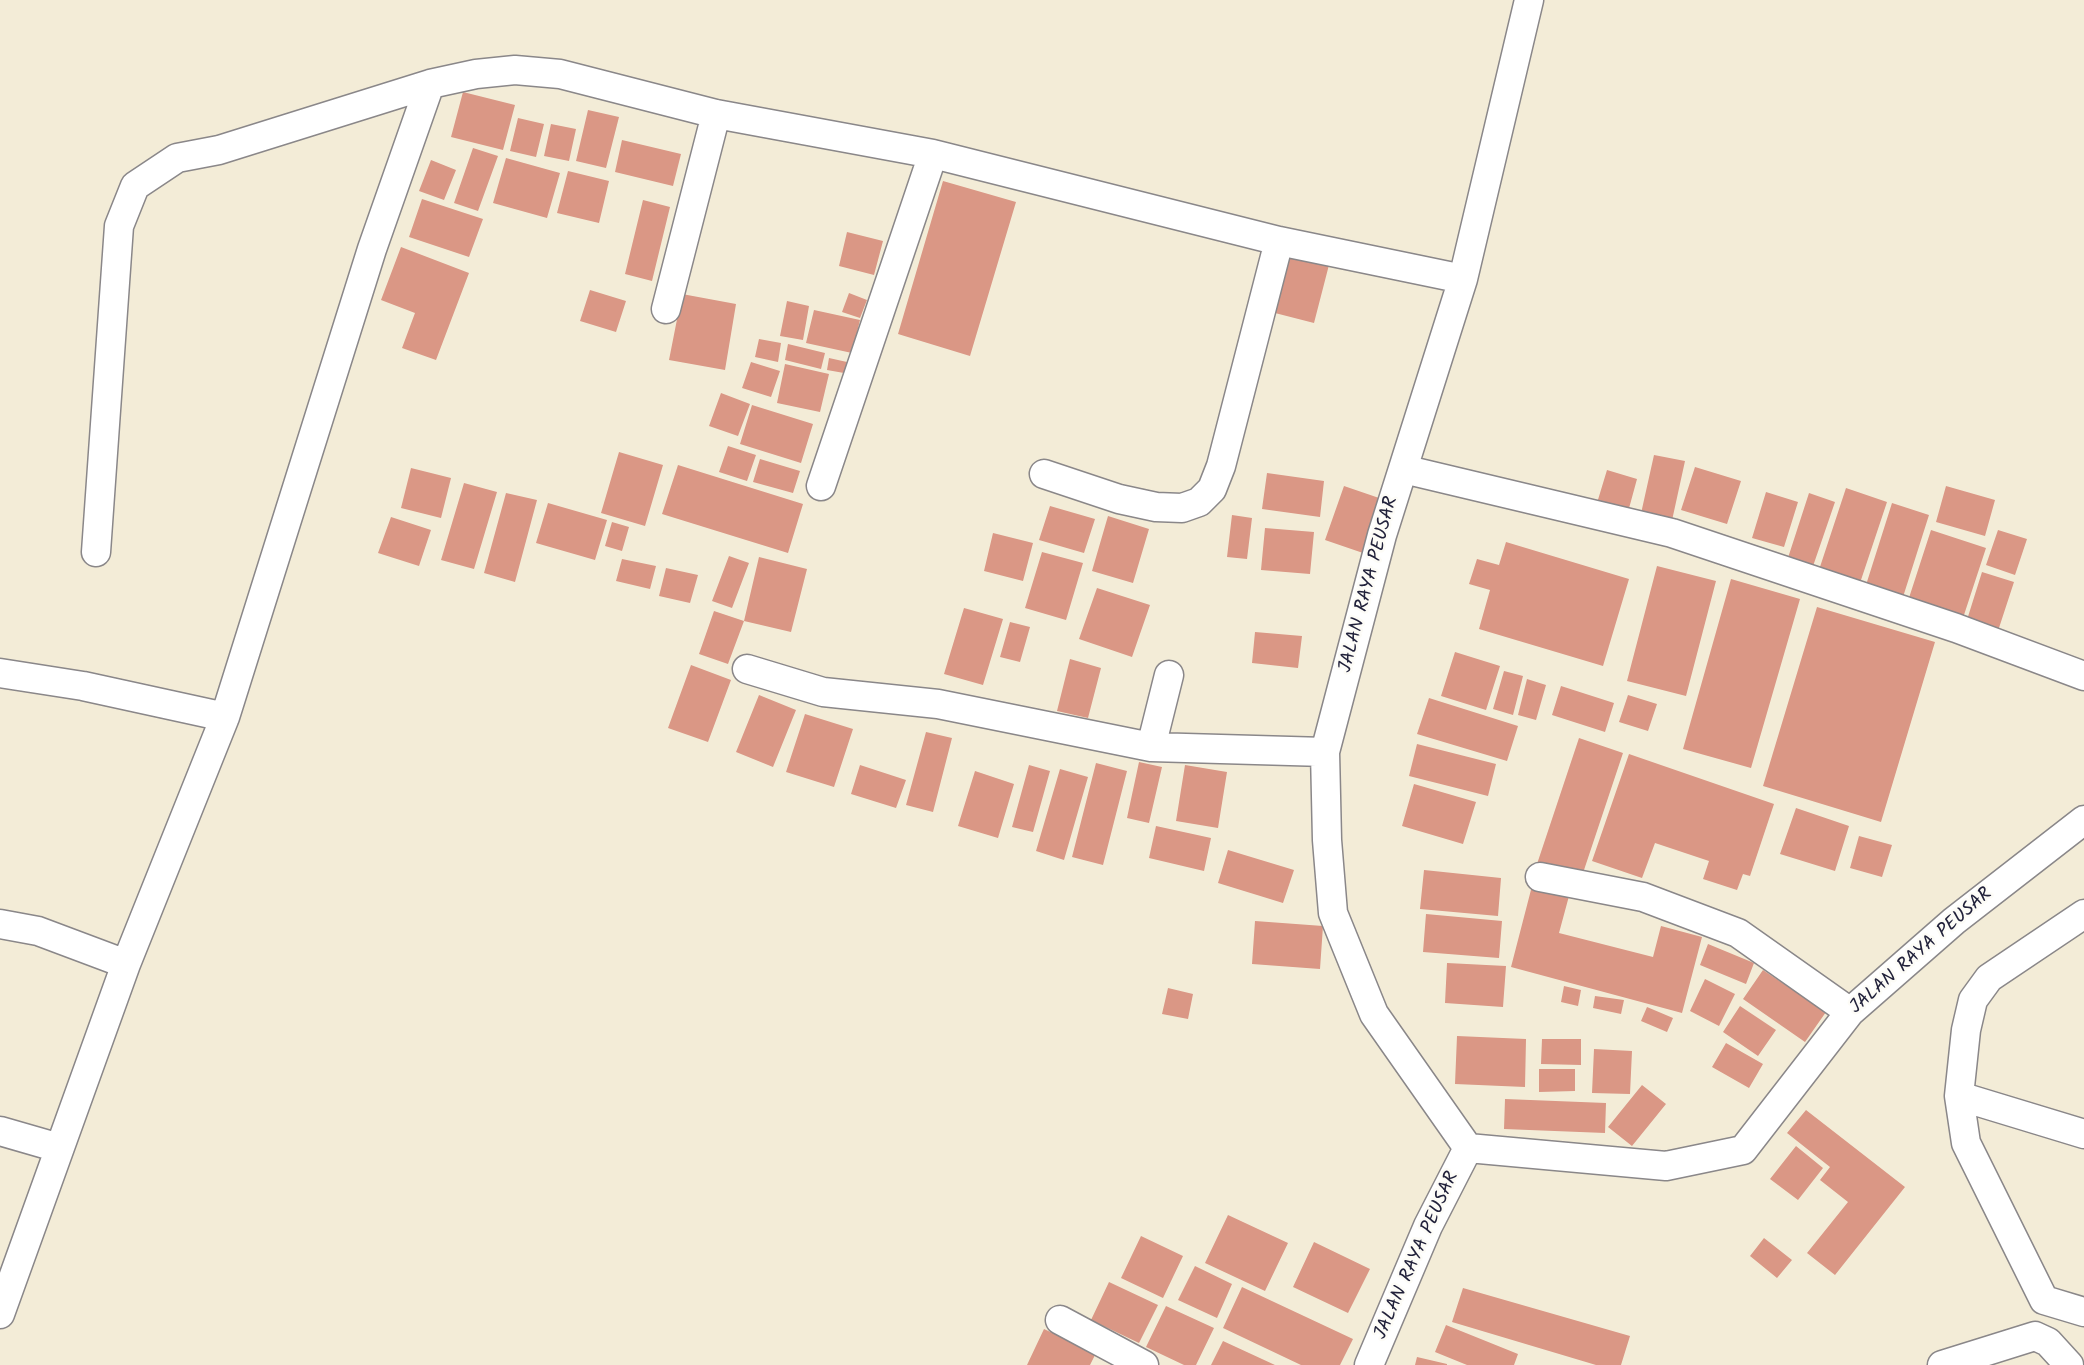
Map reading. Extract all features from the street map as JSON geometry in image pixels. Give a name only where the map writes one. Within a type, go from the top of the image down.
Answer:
[{"type":"street","name":"JALAN RAYA PEUSAR","points":[[1529,0],[1463,279],[1382,535],[1325,752],[1327,840],[1333,913],[1374,1014],[1468,1148],[1666,1166],[1743,1150],[1850,1012],[1954,921],[2084,820]]},
{"type":"street","points":[[96,552],[119,226],[135,186],[177,158],[219,150],[430,84],[515,69],[560,74],[716,114],[933,154],[1279,241],[1463,279]]},
{"type":"street","points":[[0,1314],[125,964],[225,716],[372,249],[430,84]]},
{"type":"street","points":[[666,309],[716,114]]},
{"type":"street","points":[[821,486],[933,154]]},
{"type":"street","points":[[1044,474],[1119,499],[1156,507],[1182,508],[1199,502],[1212,489],[1221,466],[1279,241]]},
{"type":"street","points":[[1403,469],[1672,533],[1956,628],[2084,676]]},
{"type":"street","points":[[747,669],[823,692],[938,704],[1151,747],[1325,752]]},
{"type":"street","points":[[0,673],[225,716]]},
{"type":"street","points":[[1151,747],[1169,675]]},
{"type":"street","points":[[1540,877],[1643,897],[1738,933],[1850,1012]]},
{"type":"street","points":[[2084,914],[2072,934],[1989,978],[1973,1000],[1966,1030],[1959,1096],[1966,1143],[2044,1300],[2084,1312]]},
{"type":"street","points":[[0,924],[38,931],[125,964]]},
{"type":"street","points":[[1959,1096],[2084,1134]]},
{"type":"street","points":[[0,1131],[59,1148]]},
{"type":"street","name":"JALAN RAYA PEUSAR","points":[[1369,1365],[1395,1310],[1428,1226],[1468,1148]]},
{"type":"street","points":[[1060,1321],[1144,1365]]},
{"type":"street","points":[[1942,1365],[2035,1336],[2048,1342],[2070,1365]]},
{"type":"building","points":[[463,92],[515,105],[503,150],[451,137]]},
{"type":"building","points":[[588,110],[619,117],[606,168],[576,161]]},
{"type":"building","points":[[518,118],[544,124],[536,157],[510,151]]},
{"type":"building","points":[[551,124],[576,129],[569,161],[544,156]]},
{"type":"building","points":[[622,140],[681,154],[673,186],[615,172]]},
{"type":"building","points":[[473,148],[498,156],[478,211],[454,203]]},
{"type":"building","points":[[506,158],[560,173],[547,218],[493,203]]},
{"type":"building","points":[[431,160],[456,170],[444,200],[419,191]]},
{"type":"building","points":[[568,171],[609,181],[599,223],[557,213]]},
{"type":"building","points":[[943,181],[1016,202],[970,356],[898,334]]},
{"type":"building","points":[[422,199],[483,219],[469,257],[409,237]]},
{"type":"building","points":[[643,200],[670,207],[652,281],[625,274]]},
{"type":"building","points":[[847,232],[883,241],[874,275],[839,266]]},
{"type":"building","points":[[401,247],[469,273],[436,360],[402,348],[415,313],[381,300]]},
{"type":"building","points":[[1291,251],[1330,261],[1314,323],[1275,313]]},
{"type":"building","points":[[590,290],[626,301],[616,332],[580,321]]},
{"type":"building","points":[[849,293],[867,300],[860,318],[842,312]]},
{"type":"building","points":[[682,294],[736,304],[725,370],[669,360]]},
{"type":"building","points":[[787,301],[809,306],[803,340],[780,336]]},
{"type":"building","points":[[814,310],[860,320],[852,353],[806,343]]},
{"type":"building","points":[[759,339],[781,343],[778,362],[755,357]]},
{"type":"building","points":[[788,344],[825,353],[821,369],[785,360]]},
{"type":"building","points":[[829,358],[847,362],[844,373],[827,370]]},
{"type":"building","points":[[751,362],[780,371],[771,397],[742,388]]},
{"type":"building","points":[[785,364],[829,374],[820,412],[777,403]]},
{"type":"building","points":[[721,393],[750,404],[738,436],[709,426]]},
{"type":"building","points":[[752,405],[813,424],[801,463],[740,444]]},
{"type":"building","points":[[728,446],[756,455],[747,481],[719,472]]},
{"type":"building","points":[[619,452],[663,465],[645,526],[601,513]]},
{"type":"building","points":[[1654,455],[1685,461],[1671,525],[1640,518]]},
{"type":"building","points":[[760,459],[800,471],[793,493],[753,482]]},
{"type":"building","points":[[678,465],[803,504],[788,553],[662,514]]},
{"type":"building","points":[[1695,467],[1741,481],[1727,524],[1681,510]]},
{"type":"building","points":[[411,468],[451,478],[441,518],[401,508]]},
{"type":"building","points":[[1607,470],[1637,479],[1628,512],[1597,503]]},
{"type":"building","points":[[1267,473],[1324,481],[1320,517],[1262,509]]},
{"type":"building","points":[[464,483],[497,492],[474,569],[441,560]]},
{"type":"building","points":[[1344,486],[1382,499],[1363,553],[1325,540]]},
{"type":"building","points":[[1946,486],[1995,500],[1985,536],[1936,522]]},
{"type":"building","points":[[1846,488],[1887,502],[1858,589],[1817,576]]},
{"type":"building","points":[[1766,492],[1798,502],[1784,547],[1752,538]]},
{"type":"building","points":[[506,493],[537,500],[515,582],[484,573]]},
{"type":"building","points":[[1809,493],[1835,502],[1811,572],[1786,564]]},
{"type":"building","points":[[548,503],[607,520],[595,560],[536,543]]},
{"type":"building","points":[[1892,503],[1929,515],[1903,597],[1866,585]]},
{"type":"building","points":[[1050,506],[1095,519],[1084,553],[1039,540]]},
{"type":"building","points":[[1232,515],[1252,518],[1247,559],[1227,557]]},
{"type":"building","points":[[1108,516],[1149,529],[1133,583],[1092,571]]},
{"type":"building","points":[[391,517],[431,530],[419,566],[378,553]]},
{"type":"building","points":[[612,522],[629,527],[622,551],[605,546]]},
{"type":"building","points":[[1265,528],[1314,532],[1310,574],[1261,570]]},
{"type":"building","points":[[1931,530],[1986,548],[1962,621],[1907,604]]},
{"type":"building","points":[[1998,530],[2027,539],[2015,575],[1986,565]]},
{"type":"building","points":[[993,533],[1033,543],[1023,581],[984,571]]},
{"type":"building","points":[[1506,542],[1629,579],[1603,666],[1479,629],[1490,590],[1469,584],[1477,559],[1499,565]]},
{"type":"building","points":[[1042,552],[1083,563],[1066,620],[1025,608]]},
{"type":"building","points":[[729,556],[749,563],[732,608],[712,601]]},
{"type":"building","points":[[759,557],[807,569],[791,632],[744,621]]},
{"type":"building","points":[[622,559],[656,566],[650,589],[616,581]]},
{"type":"building","points":[[1657,566],[1716,581],[1686,696],[1627,681]]},
{"type":"building","points":[[666,568],[698,575],[690,603],[659,596]]},
{"type":"building","points":[[1982,572],[2014,582],[1997,634],[1966,623]]},
{"type":"building","points":[[1731,579],[1800,599],[1751,768],[1683,749]]},
{"type":"building","points":[[1097,588],[1150,605],[1132,657],[1079,639]]},
{"type":"building","points":[[1817,607],[1935,642],[1881,822],[1763,786]]},
{"type":"building","points":[[964,608],[1003,619],[983,685],[944,674]]},
{"type":"building","points":[[714,611],[744,621],[728,664],[699,654]]},
{"type":"building","points":[[1010,622],[1030,627],[1020,662],[1000,657]]},
{"type":"building","points":[[1255,632],[1302,636],[1298,668],[1252,663]]},
{"type":"building","points":[[1455,652],[1500,666],[1486,710],[1441,696]]},
{"type":"building","points":[[1070,659],[1101,668],[1088,718],[1057,711]]},
{"type":"building","points":[[691,665],[731,680],[708,742],[668,728]]},
{"type":"building","points":[[1504,671],[1523,676],[1513,715],[1493,709]]},
{"type":"building","points":[[1527,679],[1546,685],[1536,720],[1518,715]]},
{"type":"building","points":[[1561,686],[1614,703],[1605,732],[1552,715]]},
{"type":"building","points":[[759,695],[796,710],[773,767],[736,752]]},
{"type":"building","points":[[1628,695],[1657,704],[1648,731],[1619,722]]},
{"type":"building","points":[[1429,698],[1518,726],[1507,761],[1417,734]]},
{"type":"building","points":[[805,714],[853,729],[834,787],[786,772]]},
{"type":"building","points":[[926,732],[952,738],[933,812],[906,805]]},
{"type":"building","points":[[1579,738],[1623,753],[1580,882],[1536,867]]},
{"type":"building","points":[[1417,744],[1496,764],[1488,796],[1409,776]]},
{"type":"building","points":[[1629,754],[1774,804],[1750,876],[1743,874],[1737,890],[1703,879],[1709,861],[1655,843],[1642,878],[1592,861]]},
{"type":"building","points":[[1139,762],[1162,767],[1149,823],[1127,818]]},
{"type":"building","points":[[1096,763],[1127,771],[1103,865],[1072,857]]},
{"type":"building","points":[[860,765],[906,780],[896,808],[851,794]]},
{"type":"building","points":[[1029,765],[1050,771],[1033,832],[1012,827]]},
{"type":"building","points":[[1185,765],[1227,772],[1218,828],[1176,821]]},
{"type":"building","points":[[1060,769],[1088,777],[1064,860],[1036,851]]},
{"type":"building","points":[[975,771],[1014,784],[998,838],[958,826]]},
{"type":"building","points":[[1414,784],[1476,802],[1463,844],[1402,826]]},
{"type":"building","points":[[1796,808],[1849,826],[1835,871],[1780,854]]},
{"type":"building","points":[[1156,826],[1211,838],[1204,871],[1149,858]]},
{"type":"building","points":[[1859,836],[1892,845],[1882,877],[1850,868]]},
{"type":"building","points":[[1228,850],[1294,870],[1283,903],[1218,883]]},
{"type":"building","points":[[1424,870],[1501,878],[1498,916],[1420,909]]},
{"type":"building","points":[[1532,886],[1569,896],[1559,933],[1653,957],[1661,926],[1702,937],[1682,1013],[1511,967]]},
{"type":"building","points":[[1426,914],[1502,921],[1499,958],[1423,952]]},
{"type":"building","points":[[1255,921],[1323,926],[1320,969],[1252,964]]},
{"type":"building","points":[[1708,944],[1754,963],[1746,984],[1700,965]]},
{"type":"building","points":[[1447,963],[1506,966],[1503,1007],[1445,1003]]},
{"type":"building","points":[[1763,970],[1826,1012],[1805,1042],[1743,999]]},
{"type":"building","points":[[1705,979],[1735,994],[1719,1026],[1690,1011]]},
{"type":"building","points":[[1564,986],[1581,990],[1578,1006],[1561,1002]]},
{"type":"building","points":[[1168,988],[1193,994],[1188,1019],[1162,1014]]},
{"type":"building","points":[[1595,996],[1624,1000],[1621,1014],[1593,1008]]},
{"type":"building","points":[[1740,1006],[1776,1030],[1758,1056],[1723,1032]]},
{"type":"building","points":[[1647,1007],[1673,1018],[1667,1032],[1641,1021]]},
{"type":"building","points":[[1457,1036],[1526,1039],[1525,1087],[1455,1084]]},
{"type":"building","points":[[1542,1039],[1581,1039],[1581,1065],[1541,1064]]},
{"type":"building","points":[[1726,1043],[1763,1064],[1749,1088],[1712,1067]]},
{"type":"building","points":[[1594,1049],[1632,1051],[1630,1094],[1592,1093]]},
{"type":"building","points":[[1539,1069],[1575,1069],[1575,1091],[1539,1092]]},
{"type":"building","points":[[1642,1085],[1666,1104],[1632,1146],[1608,1127]]},
{"type":"building","points":[[1505,1099],[1606,1103],[1605,1133],[1504,1129]]},
{"type":"building","points":[[1806,1110],[1905,1187],[1835,1275],[1807,1253],[1848,1202],[1820,1180],[1830,1167],[1787,1133]]},
{"type":"building","points":[[1796,1146],[1823,1168],[1798,1200],[1770,1179]]},
{"type":"building","points":[[1228,1215],[1288,1243],[1265,1291],[1205,1263]]},
{"type":"building","points":[[1141,1236],[1183,1256],[1163,1298],[1121,1278]]},
{"type":"building","points":[[1764,1238],[1792,1260],[1777,1278],[1750,1256]]},
{"type":"building","points":[[1314,1242],[1370,1269],[1348,1313],[1293,1287]]},
{"type":"building","points":[[1195,1266],[1232,1284],[1217,1318],[1178,1300]]},
{"type":"building","points":[[1109,1282],[1158,1305],[1139,1343],[1091,1320]]},
{"type":"building","points":[[1242,1287],[1353,1339],[1340,1365],[1301,1365],[1223,1328]]},
{"type":"building","points":[[1463,1288],[1630,1336],[1621,1365],[1596,1365],[1452,1322]]},
{"type":"building","points":[[1166,1306],[1214,1328],[1196,1365],[1184,1365],[1146,1347]]},
{"type":"building","points":[[1446,1325],[1518,1354],[1514,1365],[1467,1365],[1435,1352]]},
{"type":"building","points":[[1044,1329],[1096,1353],[1090,1365],[1027,1365]]},
{"type":"building","points":[[1223,1341],[1275,1365],[1211,1365]]},
{"type":"building","points":[[1417,1357],[1447,1364],[1447,1365],[1415,1365]]}]
